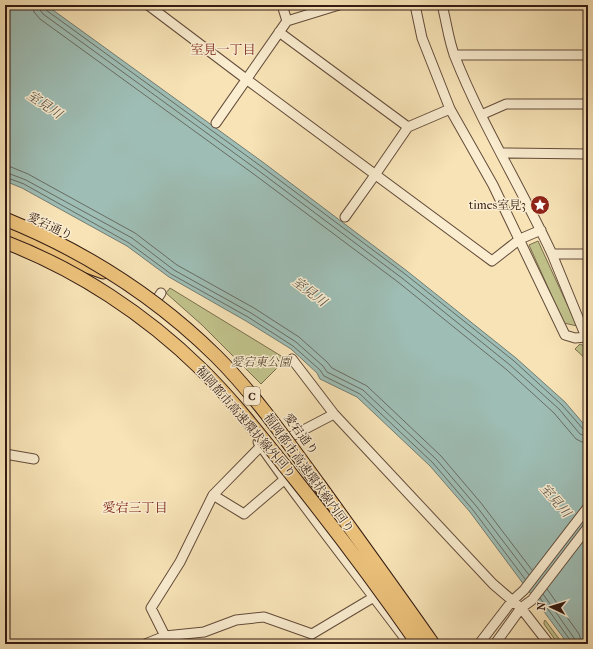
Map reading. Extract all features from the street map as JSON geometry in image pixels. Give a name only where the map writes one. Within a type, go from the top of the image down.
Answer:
[{"type":"highway","name":"福岡都市高速環状線内回り","points":[[5,219],[55,241],[116,276],[167,313],[215,356],[249,392],[285,438],[434,644]]},
{"type":"highway","points":[[5,230],[24,237],[70,260],[116,277]]},
{"type":"highway","name":"福岡都市高速環状線外回り","points":[[5,241],[72,273],[111,297],[170,340],[202,370],[262,437],[322,513],[418,644]]},
{"type":"street","points":[[148,5],[492,261],[520,240],[541,230]]},
{"type":"street","points":[[282,5],[287,21]]},
{"type":"street","points":[[216,123],[287,21],[339,5]]},
{"type":"street","points":[[415,5],[422,38],[450,110],[493,185],[565,335],[575,338],[587,337],[541,230],[481,116],[454,55],[443,5]]},
{"type":"street","points":[[279,32],[408,127]]},
{"type":"street","points":[[454,55],[588,55]]},
{"type":"street","points":[[481,116],[506,104],[588,104]]},
{"type":"street","points":[[344,217],[408,127],[450,110]]},
{"type":"street","points":[[501,153],[588,154]]},
{"type":"street","name":"愛宕通り","points":[[5,219],[72,249],[155,302],[191,331],[226,363],[290,437],[336,504],[373,552],[434,644]]},
{"type":"street","points":[[5,241],[62,268],[106,292],[145,320],[178,348],[209,379],[237,413],[351,569],[410,644]]},
{"type":"street","points":[[552,254],[588,254]]},
{"type":"street","points":[[155,302],[161,293]]},
{"type":"street","points":[[292,359],[334,414],[493,584],[521,608],[549,644]]},
{"type":"street","points":[[290,437],[334,414]]},
{"type":"street","points":[[164,636],[151,608],[180,562],[213,495],[261,446]]},
{"type":"street","points":[[5,454],[34,458]]},
{"type":"street","points":[[213,495],[244,514],[285,479]]},
{"type":"street","points":[[479,644],[512,600],[524,590],[588,507]]},
{"type":"street","points":[[495,644],[521,608],[532,600],[588,527]]},
{"type":"street","points":[[145,644],[164,636],[204,632],[236,620],[264,618],[312,634],[374,597]]},
{"type":"green space","points":[[538,241],[577,326],[564,323],[529,245]]},
{"type":"green space","name":"愛宕東公園","points":[[170,288],[286,359],[261,384],[202,325],[166,293]]},
{"type":"green space","points":[[580,344],[588,348],[588,361],[575,349]]},
{"type":"green space","points":[[545,620],[563,644],[558,644],[544,624]]},
{"type":"water","name":"室見川","points":[[5,5],[46,5],[264,163],[407,271],[516,358],[565,402],[588,429],[588,644],[568,644],[470,512],[430,466],[357,397],[320,379],[317,373],[291,349],[246,321],[169,277],[127,246],[22,188],[5,181]]},
{"type":"place","name":"times室見3","points":[[540,205]]},
{"type":"district","name":"室見一丁目","points":[[223,49]]},
{"type":"district","name":"愛宕三丁目","points":[[135,507]]}]
